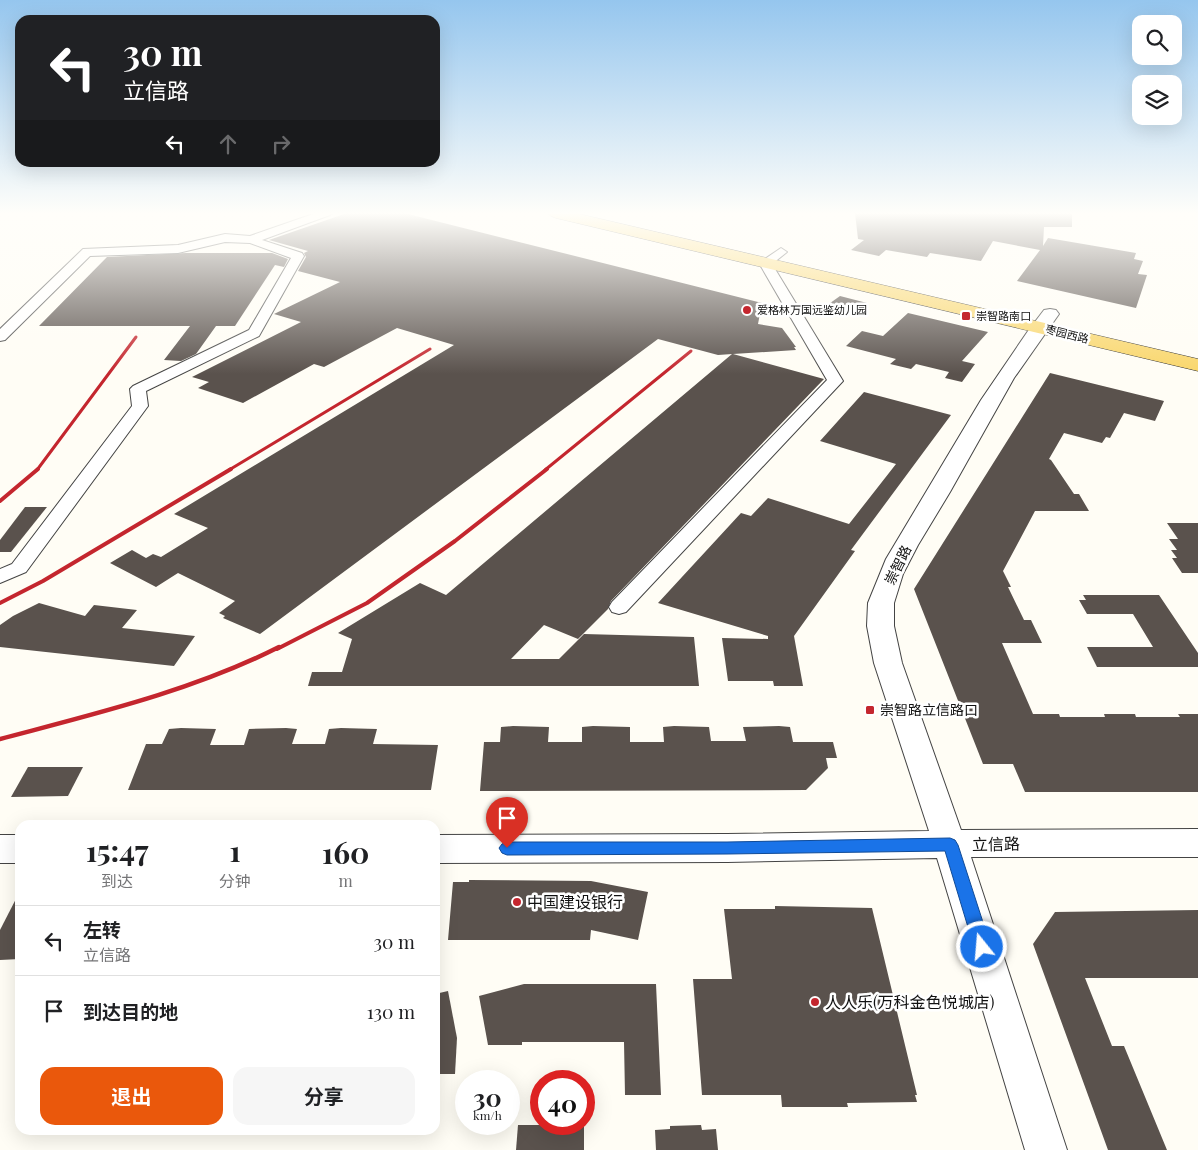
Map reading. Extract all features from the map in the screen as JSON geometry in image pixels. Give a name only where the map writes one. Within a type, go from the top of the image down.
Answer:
[{"type":"main road","name":"枣园西路","points":[[787,267],[1045,321],[1198,348]]},
{"type":"main road","name":"枣园西路","points":[[837,267],[1045,321],[1198,365]]},
{"type":"street","points":[[0,337],[72,267]]},
{"type":"street","points":[[0,577],[19,568],[140,406],[138,389],[254,333],[292,267]]},
{"type":"street","points":[[619,606],[835,381],[768,267]]},
{"type":"street","name":"崇智路","points":[[1045,321],[1004,382],[894,568],[881,604],[882,633],[888,663],[950,845],[1046,1150]]},
{"type":"street","name":"立信路","points":[[440,848],[727,848],[1198,844]]},
{"type":"street","points":[[0,850],[15,850]]},
{"type":"building","points":[[97,267],[274,267],[235,326],[216,326],[196,354],[181,361],[164,360],[190,326],[39,326]]},
{"type":"building","points":[[300,267],[617,267],[762,303],[758,324],[782,328],[796,347],[794,347],[796,350],[733,354],[824,379],[611,601],[608,609],[578,639],[544,625],[511,659],[559,659],[584,634],[694,637],[699,686],[308,686],[312,672],[342,672],[352,639],[338,633],[420,583],[446,595],[732,354],[718,355],[658,339],[260,634],[223,618],[225,616],[219,613],[235,601],[178,573],[156,587],[110,563],[132,550],[146,558],[153,554],[161,557],[208,528],[174,514],[454,345],[397,328],[324,367],[314,364],[243,403],[198,388],[209,382],[192,377],[301,322],[274,314],[340,282],[298,271]]},
{"type":"building","points":[[1028,267],[1141,267],[1138,274],[1147,275],[1136,308],[1017,281]]},
{"type":"building","points":[[840,296],[867,303],[854,313],[826,306]]},
{"type":"building","points":[[908,313],[988,332],[962,361],[975,364],[962,382],[945,378],[949,372],[916,364],[911,369],[890,364],[896,359],[846,346],[862,331],[883,336]]},
{"type":"building","points":[[1050,373],[1164,401],[1155,421],[1124,413],[1110,438],[1106,437],[1102,443],[1064,433],[1049,459],[1074,494],[1079,494],[1089,511],[1035,511],[1003,571],[1011,587],[1008,587],[1024,620],[1031,620],[1042,643],[1002,643],[1033,714],[1059,714],[1060,717],[1105,717],[1104,714],[1135,714],[1136,717],[1180,717],[1178,714],[1198,714],[1198,792],[1025,792],[1013,764],[983,764],[914,589]]},
{"type":"building","points":[[864,392],[951,415],[851,550],[855,551],[794,636],[803,686],[774,686],[773,681],[728,681],[722,638],[768,639],[768,636],[658,603],[741,513],[751,516],[768,498],[849,524],[896,464],[820,441]]},
{"type":"building","points":[[25,507],[47,507],[11,552],[0,552],[0,540]]},
{"type":"building","points":[[1167,523],[1198,523],[1198,573],[1182,573],[1172,558],[1177,558],[1171,550],[1177,550],[1169,539],[1178,539]]},
{"type":"building","points":[[1083,595],[1159,595],[1198,653],[1198,667],[1097,667],[1087,647],[1153,647],[1133,614],[1087,614],[1079,600],[1086,600]]},
{"type":"building","points":[[39,603],[85,616],[94,605],[137,610],[122,628],[195,636],[174,666],[0,647],[0,625]]},
{"type":"building","points":[[593,726],[630,727],[630,742],[664,742],[663,727],[709,727],[711,741],[746,741],[743,727],[790,727],[793,742],[833,742],[837,758],[826,758],[828,768],[806,790],[480,791],[484,742],[500,742],[501,727],[549,727],[548,742],[582,742],[582,727]]},
{"type":"building","points":[[169,729],[216,729],[210,745],[244,745],[249,729],[297,729],[292,744],[325,744],[329,729],[377,729],[373,744],[438,745],[431,790],[128,790],[146,744],[162,744]]},
{"type":"building","points":[[28,767],[83,767],[68,796],[11,797]]},
{"type":"building","points":[[469,880],[591,881],[648,892],[638,940],[591,930],[590,940],[448,940],[453,882],[469,882]]},
{"type":"building","points":[[15,901],[15,959],[0,960],[0,930]]},
{"type":"building","name":"人人乐(万科金色悦城店)","points":[[775,906],[872,908],[917,1095],[915,1095],[917,1102],[847,1103],[848,1107],[782,1107],[781,1095],[702,1095],[693,979],[732,979],[724,909],[775,909]]},
{"type":"building","points":[[1198,910],[1198,978],[1085,978],[1112,1046],[1124,1046],[1167,1150],[1108,1150],[1033,944],[1055,912]]},
{"type":"building","points":[[524,984],[656,984],[661,1095],[625,1095],[624,1042],[522,1042],[522,1045],[488,1045],[479,996]]},
{"type":"building","points":[[448,991],[457,1038],[455,1074],[440,1074],[440,993]]},
{"type":"building","points":[[520,1125],[530,1125],[530,1135],[584,1135],[584,1150],[516,1150],[517,1135],[520,1135]]},
{"type":"building","points":[[701,1125],[702,1130],[716,1129],[718,1150],[656,1150],[655,1130],[670,1129],[670,1126]]},
{"type":"railway","points":[[37,470],[136,337]]},
{"type":"railway","points":[[229,470],[430,349]]},
{"type":"railway","points":[[545,470],[691,351]]},
{"type":"railway","points":[[0,603],[43,581],[231,469]]},
{"type":"railway","points":[[277,649],[367,603],[455,541],[547,469]]},
{"type":"railway","points":[[0,501],[37,470]]},
{"type":"railway","points":[[0,739],[107,711],[177,689],[246,663],[279,647]]},
{"type":"place","name":"爱格林万国远鉴幼儿园","points":[[747,310]]},
{"type":"place","name":"崇智路南口","points":[[966,316]]},
{"type":"place","name":"崇智路立信路口","points":[[870,710]]},
{"type":"place","name":"中国建设银行","points":[[517,902]]},
{"type":"place","name":"人人乐(万科金色悦城店)","points":[[815,1002]]},
{"type":"route","points":[[507,848],[950,845],[982,947]]}]
